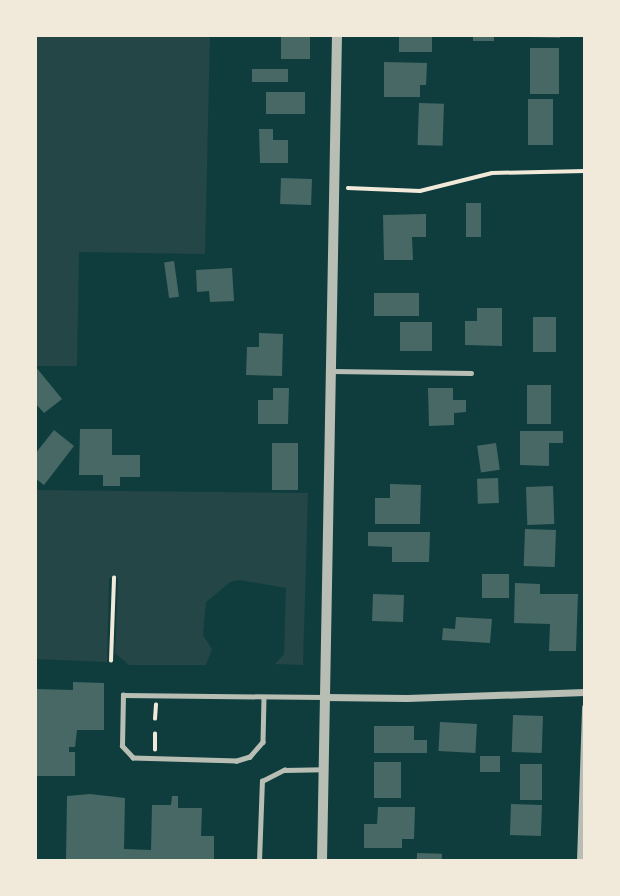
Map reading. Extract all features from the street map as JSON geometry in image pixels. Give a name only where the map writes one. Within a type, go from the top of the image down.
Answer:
[{"type":"street","points":[[322,861],[337,35]]},
{"type":"street","points":[[325,697],[407,698],[585,692]]},
{"type":"street","points":[[580,861],[585,707]]},
{"type":"lane","points":[[331,371],[471,373]]},
{"type":"lane","points":[[264,698],[263,742],[250,757],[237,761],[133,758],[122,746],[123,695],[325,697]]},
{"type":"lane","points":[[258,861],[262,781],[284,770],[324,769]]},
{"type":"path","points":[[335,188],[420,191],[492,173],[585,171]]},
{"type":"path","points":[[111,661],[114,579]]},
{"type":"path","points":[[155,719],[156,705]]},
{"type":"shaded area","points":[[35,35],[210,35],[205,254],[79,252],[77,366],[35,366]]},
{"type":"shaded area","points":[[35,490],[308,493],[303,665],[275,664],[284,654],[286,588],[239,580],[230,582],[206,602],[203,635],[212,649],[206,665],[129,665],[115,653],[118,578],[109,578],[107,662],[35,659]]},
{"type":"building","points":[[281,35],[310,35],[310,59],[281,59]]},
{"type":"building","points":[[399,35],[432,35],[432,52],[399,52]]},
{"type":"building","points":[[473,35],[494,35],[494,41],[473,41]]},
{"type":"building","points":[[560,35],[560,38],[528,37]]},
{"type":"building","points":[[530,48],[559,48],[559,94],[530,94]]},
{"type":"building","points":[[384,62],[427,63],[426,85],[420,85],[420,97],[384,97]]},
{"type":"building","points":[[252,69],[288,69],[288,82],[252,82]]},
{"type":"building","points":[[266,92],[305,92],[305,114],[266,114]]},
{"type":"building","points":[[528,99],[553,99],[553,145],[528,145]]},
{"type":"building","points":[[419,103],[444,104],[443,146],[418,145]]},
{"type":"building","points":[[259,129],[273,129],[273,140],[288,140],[288,163],[260,163]]},
{"type":"building","points":[[281,178],[312,179],[311,205],[280,204]]},
{"type":"building","points":[[466,203],[481,203],[481,237],[466,237]]},
{"type":"building","points":[[426,214],[426,237],[412,237],[413,260],[384,260],[383,215]]},
{"type":"building","points":[[174,261],[179,297],[169,298],[164,262]]},
{"type":"building","points":[[232,268],[234,301],[210,302],[209,291],[197,292],[196,270]]},
{"type":"building","points":[[374,293],[419,293],[419,316],[374,316]]},
{"type":"building","points":[[477,308],[502,308],[502,346],[465,345],[465,321],[477,321]]},
{"type":"building","points":[[533,317],[556,317],[556,352],[533,352]]},
{"type":"building","points":[[400,322],[432,322],[432,351],[400,351]]},
{"type":"building","points":[[259,333],[283,334],[282,376],[246,375],[247,347],[259,347]]},
{"type":"building","points":[[35,366],[62,399],[44,413],[35,403]]},
{"type":"building","points":[[527,385],[551,385],[551,424],[527,424]]},
{"type":"building","points":[[273,388],[289,388],[288,424],[258,424],[258,400],[273,400]]},
{"type":"building","points":[[428,388],[453,388],[453,400],[466,400],[466,412],[454,413],[454,425],[429,426]]},
{"type":"building","points":[[80,429],[112,429],[112,455],[140,455],[140,477],[120,477],[120,486],[103,486],[103,475],[79,475]]},
{"type":"building","points":[[54,430],[74,446],[44,485],[35,478],[35,454]]},
{"type":"building","points":[[520,431],[563,431],[563,443],[549,443],[549,466],[520,465]]},
{"type":"building","points":[[272,443],[298,443],[298,490],[272,490]]},
{"type":"building","points":[[496,443],[500,470],[481,472],[477,446]]},
{"type":"building","points":[[498,478],[499,503],[478,504],[477,479]]},
{"type":"building","points":[[390,484],[421,485],[420,524],[375,524],[375,498],[390,498]]},
{"type":"building","points":[[553,486],[554,524],[527,525],[526,487]]},
{"type":"building","points":[[525,529],[556,530],[555,567],[524,566]]},
{"type":"building","points":[[368,532],[430,532],[429,562],[392,562],[392,547],[368,546]]},
{"type":"building","points":[[482,574],[509,574],[509,598],[482,598]]},
{"type":"building","points":[[515,583],[540,584],[540,594],[578,594],[576,651],[549,651],[550,624],[514,623]]},
{"type":"building","points":[[373,594],[404,595],[403,622],[372,621]]},
{"type":"building","points":[[456,617],[492,619],[490,643],[442,640],[443,628],[455,629]]},
{"type":"building","points":[[73,682],[104,683],[104,730],[77,730],[75,747],[69,747],[69,752],[75,752],[75,776],[35,776],[35,689],[73,690]]},
{"type":"building","points":[[513,715],[543,716],[542,753],[512,752]]},
{"type":"building","points":[[440,722],[477,724],[475,753],[438,751]]},
{"type":"building","points":[[374,726],[414,726],[414,740],[427,740],[427,753],[374,753]]},
{"type":"building","points":[[480,756],[500,756],[500,772],[480,772]]},
{"type":"building","points":[[374,762],[401,762],[401,798],[374,798]]},
{"type":"building","points":[[520,764],[542,764],[542,800],[520,800]]},
{"type":"building","points":[[90,794],[125,798],[124,849],[151,850],[152,805],[171,805],[172,796],[178,796],[178,808],[202,808],[201,836],[214,836],[214,861],[66,861],[67,796]]},
{"type":"building","points":[[511,804],[542,805],[541,836],[510,835]]},
{"type":"building","points":[[378,807],[415,807],[414,839],[402,839],[402,848],[364,848],[364,824],[377,824]]},
{"type":"building","points":[[417,853],[442,854],[442,861],[417,861]]}]
